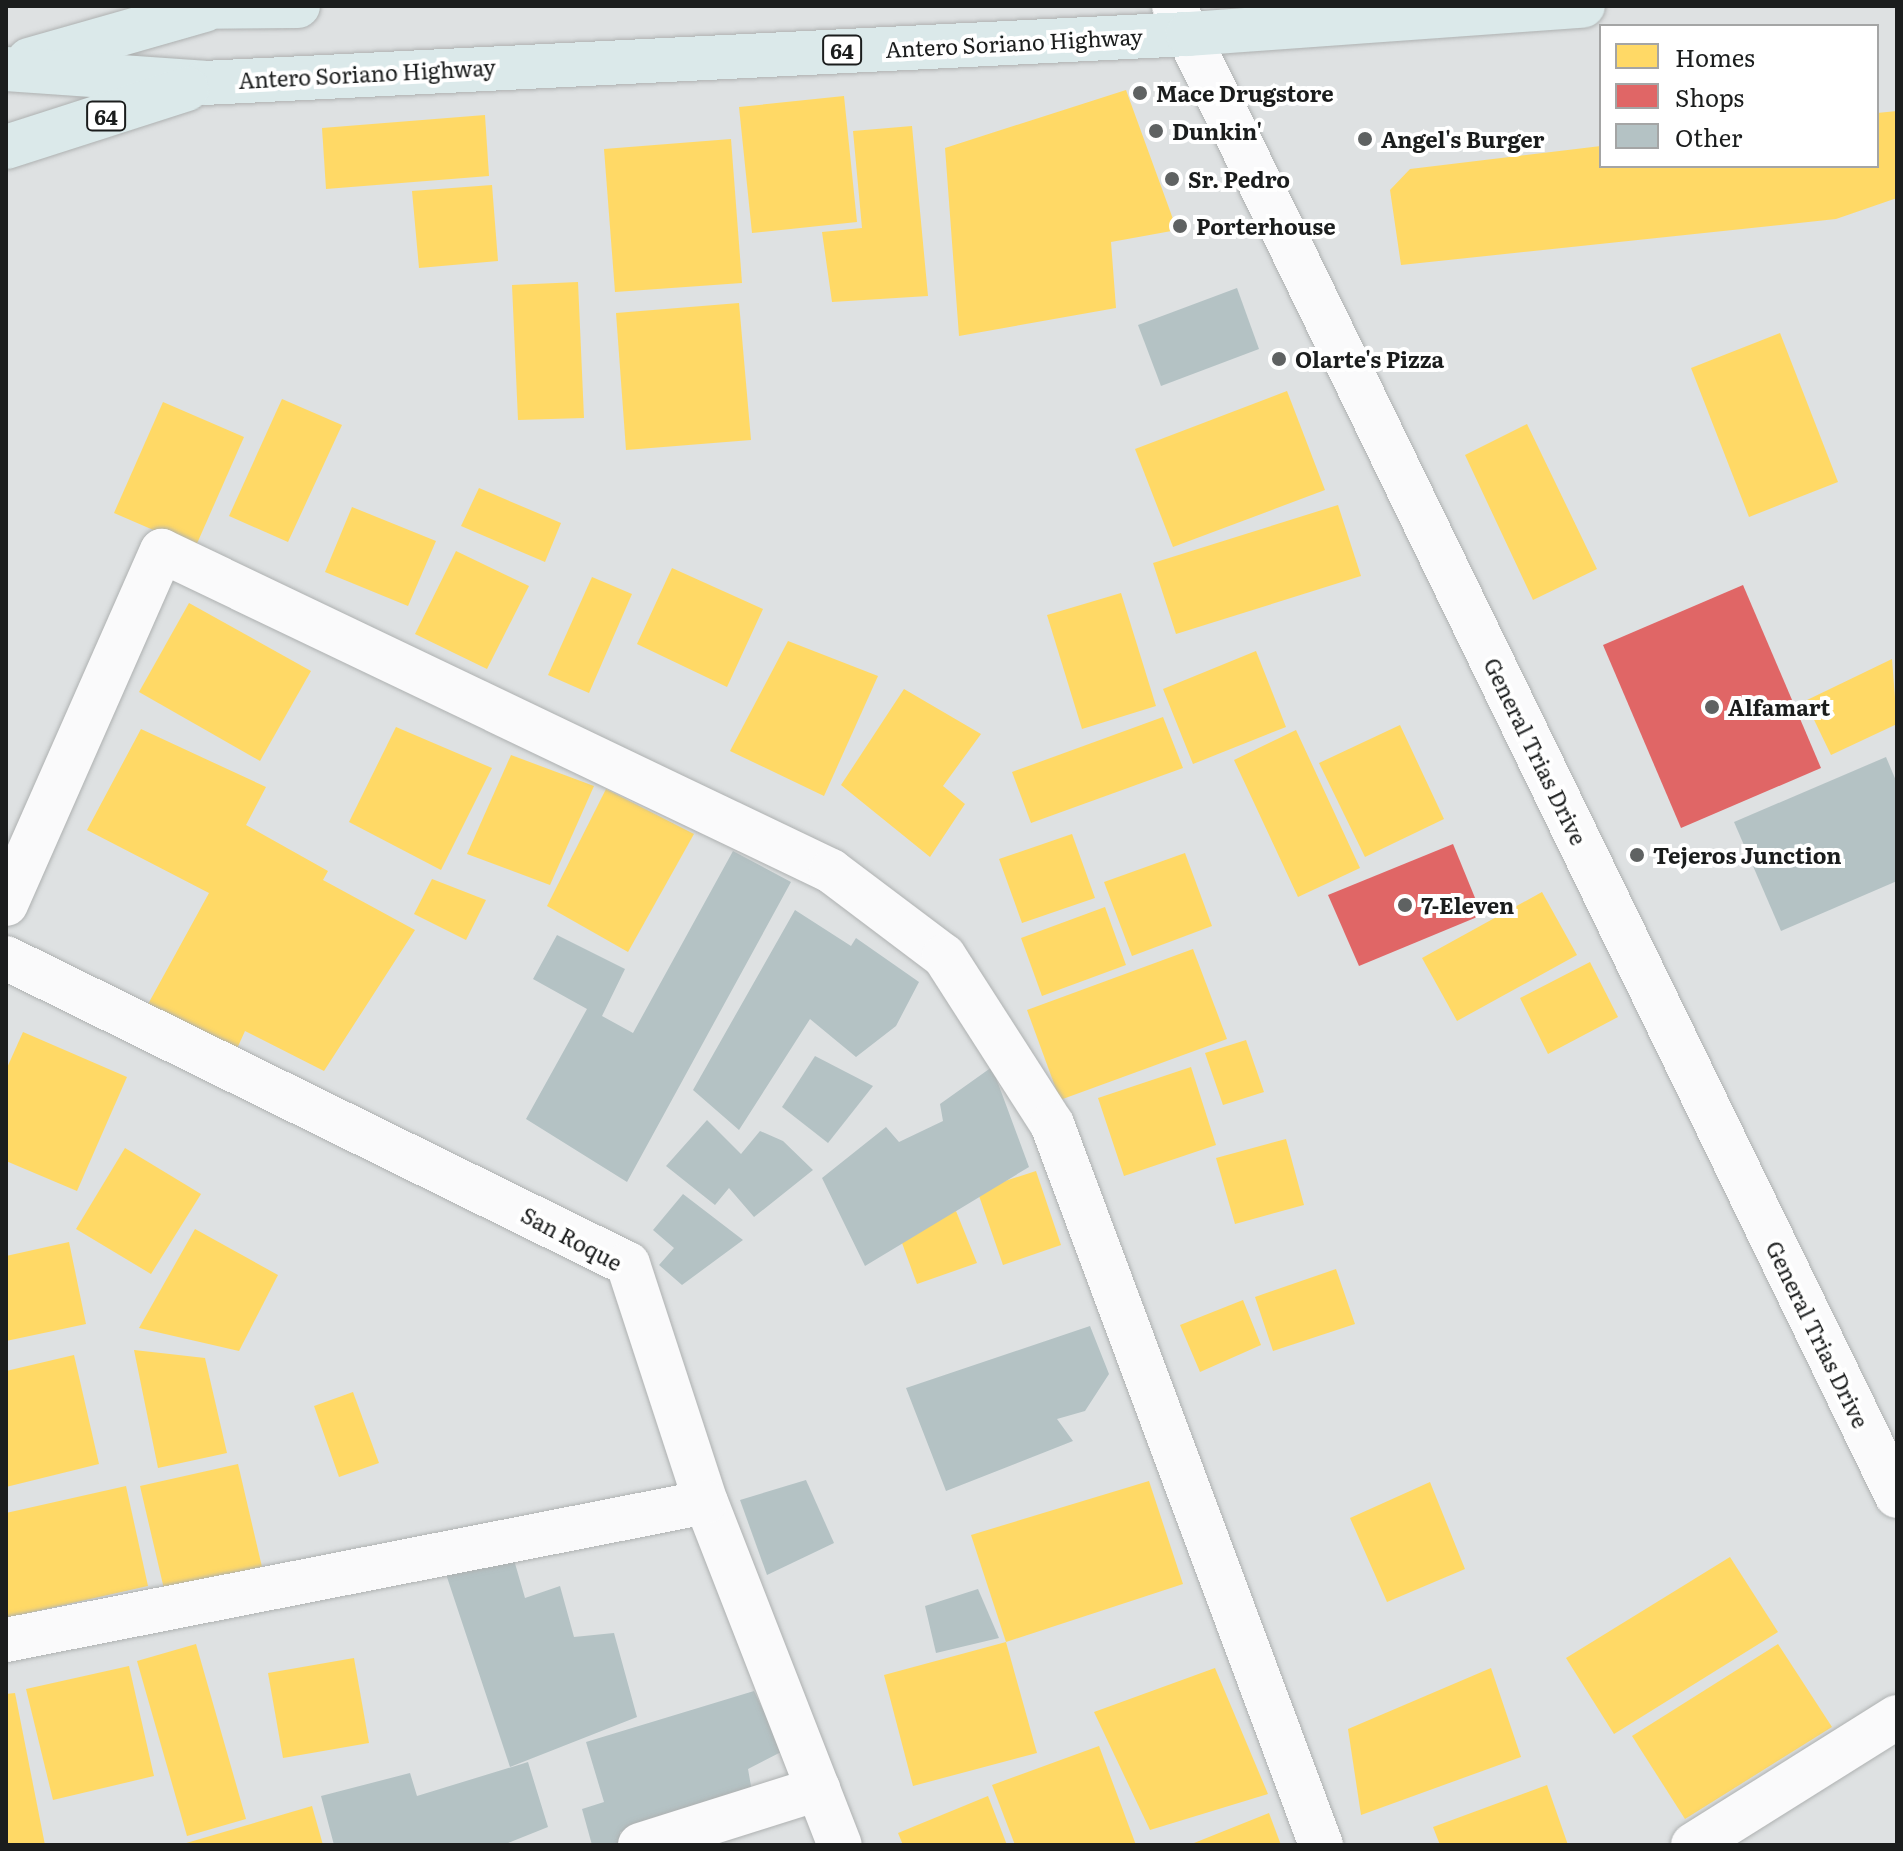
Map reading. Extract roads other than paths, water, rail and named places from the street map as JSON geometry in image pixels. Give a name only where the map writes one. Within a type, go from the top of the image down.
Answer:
[{"type":"main road","name":"Antero Soriano Highway","points":[[6,67],[183,8],[298,6]]},
{"type":"main road","name":"Antero Soriano Highway","points":[[6,67],[204,83],[1181,20],[1583,6]]},
{"type":"main road","name":"Antero Soriano Highway","points":[[6,147],[204,83]]},
{"type":"street","name":"General Trias Drive","points":[[1181,20],[1897,1496]]},
{"type":"street","points":[[6,904],[162,551],[831,871],[944,956],[1052,1124],[1321,1845]]},
{"type":"street","name":"San Roque","points":[[6,958],[628,1264],[706,1502],[840,1845]]},
{"type":"street","points":[[6,1640],[706,1502]]},
{"type":"street","points":[[1693,1845],[1897,1717]]},
{"type":"street","points":[[640,1845],[818,1789]]},
{"type":"place","name":"Mace Drugstore","points":[[1140,93]]},
{"type":"place","name":"Dunkin'","points":[[1156,131]]},
{"type":"place","name":"Angel's Burger","points":[[1365,139]]},
{"type":"place","name":"Sr. Pedro","points":[[1172,179]]},
{"type":"place","name":"Porterhouse","points":[[1180,226]]},
{"type":"place","name":"Olarte's Pizza","points":[[1279,359]]},
{"type":"place","name":"Alfamart","points":[[1712,707]]},
{"type":"place","name":"Tejeros Junction","points":[[1637,855]]},
{"type":"place","name":"7-Eleven","points":[[1405,905]]}]
